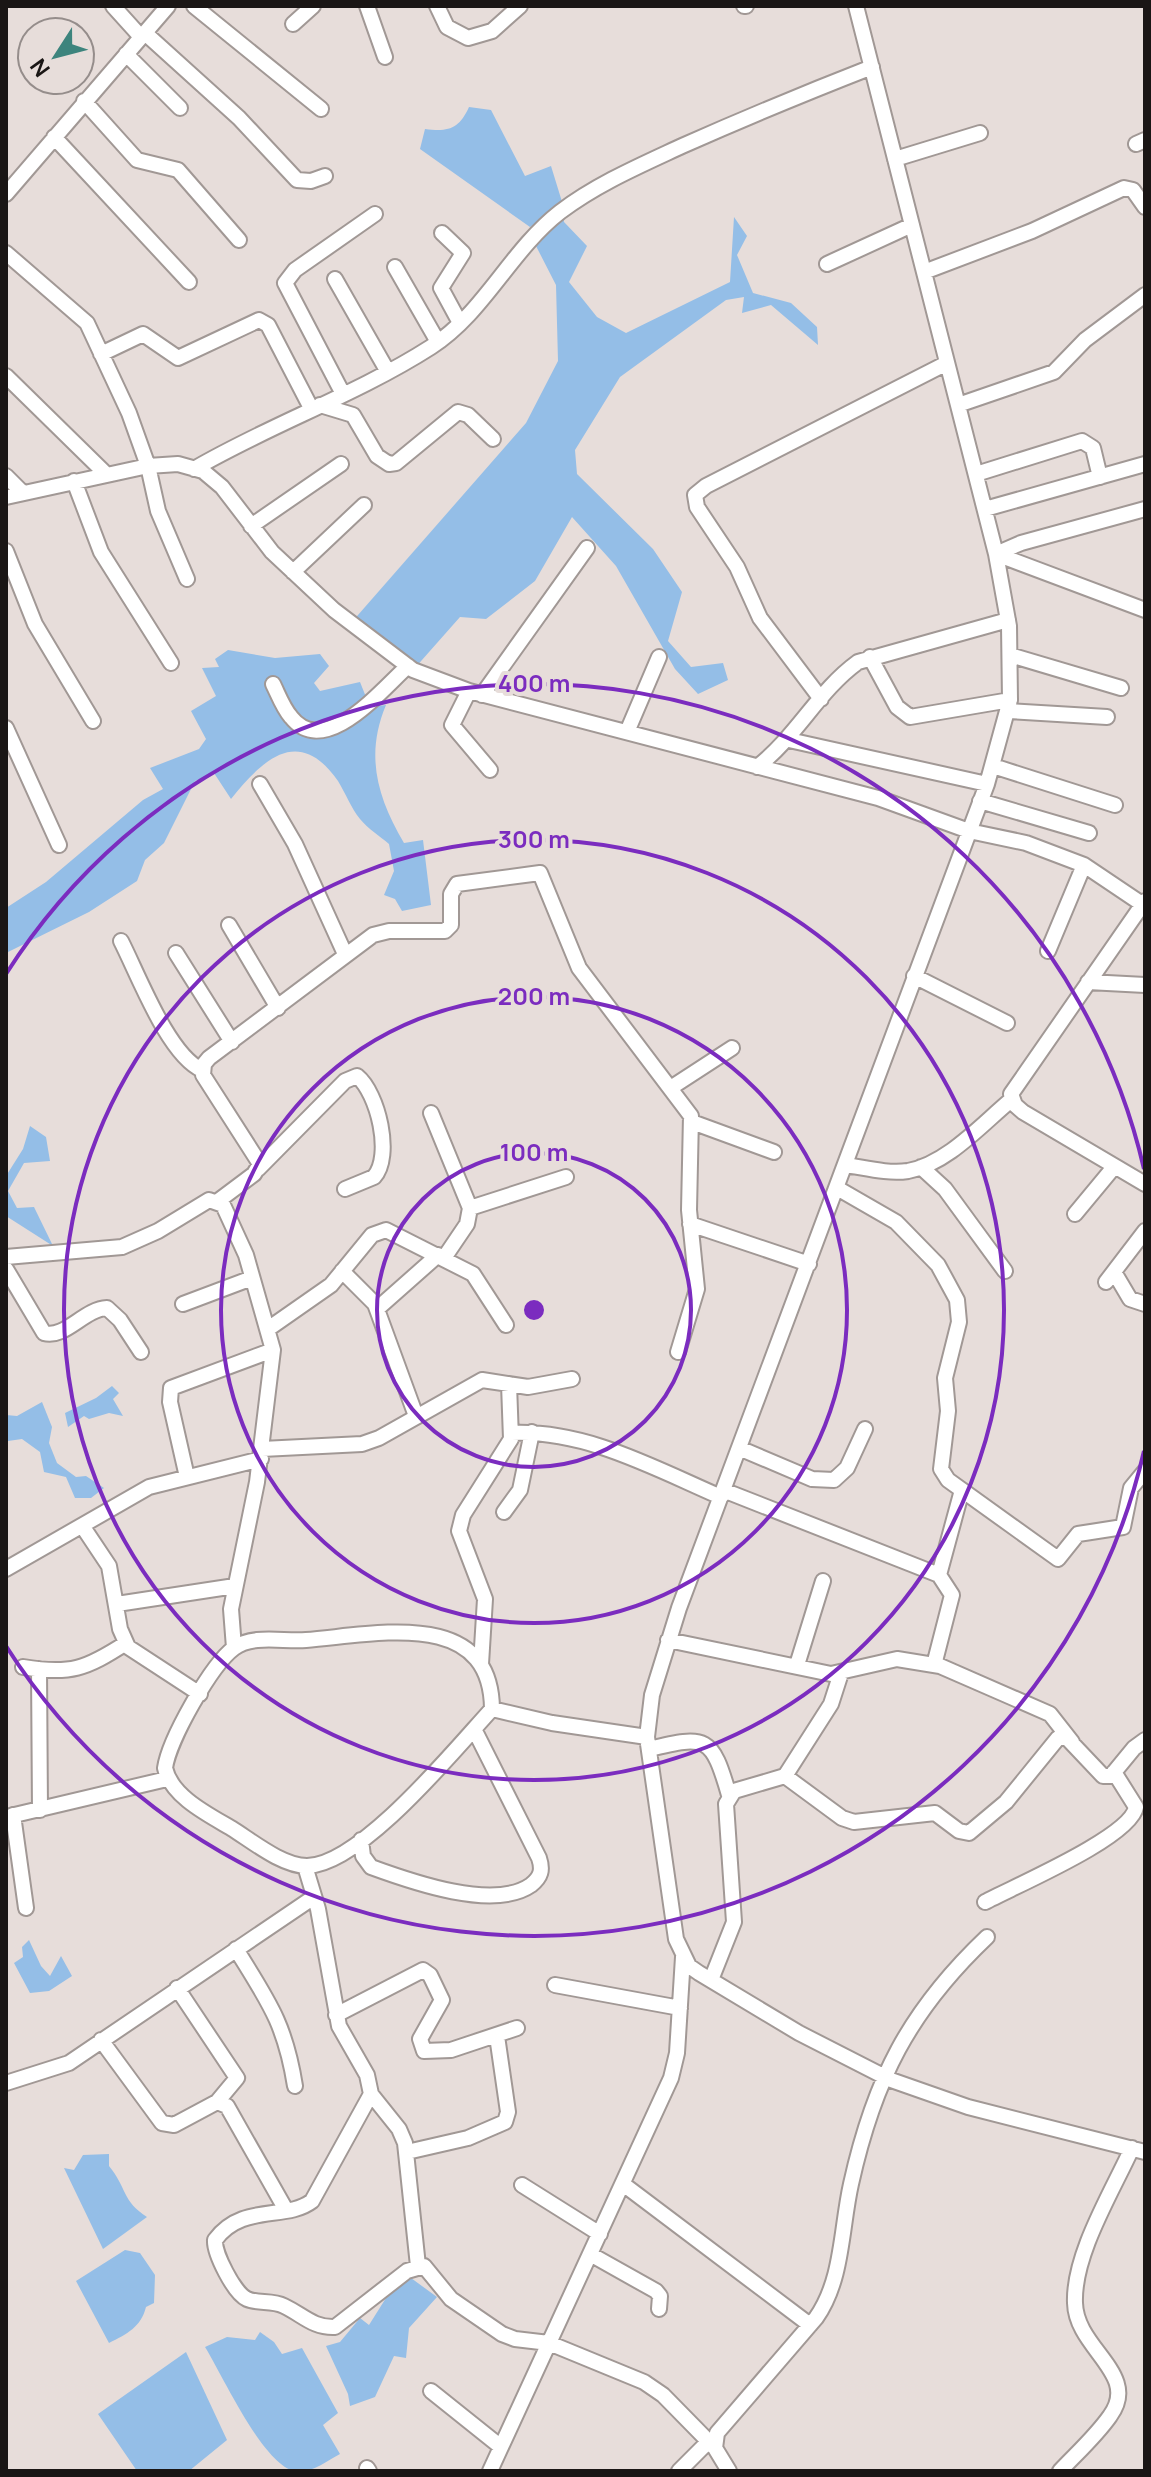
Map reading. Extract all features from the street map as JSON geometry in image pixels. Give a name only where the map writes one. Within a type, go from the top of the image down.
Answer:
[{"type":"street","points":[[113,6],[239,118],[297,180],[311,181],[325,176]]},
{"type":"street","points":[[6,194],[168,6]]},
{"type":"street","points":[[194,6],[321,109]]},
{"type":"street","points":[[293,24],[313,6]]},
{"type":"street","points":[[367,6],[385,57]]},
{"type":"street","points":[[437,6],[447,27],[468,38],[492,31],[520,6]]},
{"type":"street","points":[[856,6],[996,554],[1008,620],[1009,706],[987,784],[668,1640],[652,1695],[648,1743],[676,1939],[689,1966],[799,2033],[882,2076],[968,2107],[1138,2150],[1082,2260],[1075,2301],[1080,2328],[1115,2375],[1120,2395],[1110,2416],[1060,2471]]},
{"type":"street","points":[[126,54],[180,108]]},
{"type":"street","points":[[194,469],[388,372],[438,342],[460,323],[535,233],[592,190],[739,121],[872,67]]},
{"type":"street","points":[[84,101],[137,160],[178,170],[239,240]]},
{"type":"street","points":[[895,159],[980,133]]},
{"type":"street","points":[[54,137],[189,282]]},
{"type":"street","points":[[924,272],[1032,231],[1124,188],[1133,190],[1145,207]]},
{"type":"street","points":[[343,394],[285,283],[295,270],[375,214]]},
{"type":"street","points":[[827,264],[912,225]]},
{"type":"street","points":[[442,233],[463,253],[441,288],[460,323]]},
{"type":"street","points":[[6,253],[82,316],[148,466],[158,511],[187,579]]},
{"type":"street","points":[[395,267],[438,342]]},
{"type":"street","points":[[335,279],[388,372]]},
{"type":"street","points":[[958,405],[1054,372],[1085,340],[1145,295]]},
{"type":"street","points":[[101,354],[143,334],[178,358],[259,320],[268,325],[316,406],[353,415],[377,456],[389,464],[396,463],[458,412],[468,415],[493,439]]},
{"type":"street","points":[[821,699],[760,618],[741,575],[697,507],[695,495],[706,486],[947,363]]},
{"type":"street","points":[[6,376],[106,474]]},
{"type":"street","points":[[976,474],[1082,441],[1093,448],[1100,477]]},
{"type":"street","points":[[6,497],[148,466],[178,464],[194,469],[214,478],[251,526],[293,572],[334,610],[408,666],[476,693],[878,798],[969,831],[1036,846],[1084,865],[1144,902],[1088,982],[1063,1025],[1013,1088],[1011,1100],[954,1147],[921,1167],[891,1172],[846,1165]]},
{"type":"street","points":[[251,526],[341,464]]},
{"type":"street","points":[[985,509],[1145,464]]},
{"type":"street","points":[[6,476],[23,493]]},
{"type":"street","points":[[74,481],[101,552],[171,663]]},
{"type":"street","points":[[293,572],[364,505]]},
{"type":"street","points":[[996,554],[1055,533],[1145,509]]},
{"type":"street","points":[[490,770],[452,725],[587,548]]},
{"type":"street","points":[[6,551],[35,624],[93,721]]},
{"type":"street","points":[[996,554],[1145,610]]},
{"type":"street","points":[[757,767],[789,740],[840,675],[870,657],[1008,620]]},
{"type":"street","points":[[1010,655],[1121,688]]},
{"type":"street","points":[[627,732],[659,657]]},
{"type":"street","points":[[870,657],[897,707],[910,717],[1009,706],[1107,717]]},
{"type":"street","points":[[273,684],[291,717],[306,728],[325,731],[345,722],[408,666]]},
{"type":"street","points":[[6,728],[59,845]]},
{"type":"street","points":[[789,740],[987,784]]},
{"type":"street","points":[[993,766],[1115,805]]},
{"type":"street","points":[[260,784],[295,844],[345,954]]},
{"type":"street","points":[[980,801],[1089,833]]},
{"type":"street","points":[[1048,951],[1084,865]]},
{"type":"street","points":[[202,1070],[209,1058],[345,954],[382,931],[441,932],[451,925],[451,894],[457,884],[540,873],[579,968],[672,1087],[688,1109],[692,1122],[690,1224],[697,1289],[678,1352]]},
{"type":"street","points":[[229,925],[278,1008]]},
{"type":"street","points":[[121,941],[171,1036],[188,1060],[202,1070],[259,1158],[258,1169]]},
{"type":"street","points":[[176,953],[232,1042]]},
{"type":"street","points":[[914,976],[1007,1023]]},
{"type":"street","points":[[1088,982],[1145,985]]},
{"type":"street","points":[[672,1087],[732,1048]]},
{"type":"street","points":[[6,1257],[122,1247],[158,1231],[209,1200],[218,1201],[258,1169],[345,1081],[357,1076],[375,1111],[384,1155],[374,1177],[345,1189]]},
{"type":"street","points":[[1011,1100],[1060,1137],[1145,1184]]},
{"type":"street","points":[[377,1309],[441,1257],[467,1224],[470,1208],[431,1113]]},
{"type":"street","points":[[692,1122],[774,1152]]},
{"type":"street","points":[[921,1167],[945,1189],[1005,1271]]},
{"type":"street","points":[[1075,1214],[1114,1167]]},
{"type":"street","points":[[470,1208],[566,1177]]},
{"type":"street","points":[[837,1188],[896,1222],[938,1265],[957,1300],[959,1322],[945,1378],[948,1411],[941,1469],[948,1480],[1058,1559],[1078,1534],[1123,1527],[1131,1488],[1145,1471]]},
{"type":"street","points":[[218,1201],[236,1232],[273,1350],[262,1454],[230,1622],[234,1648]]},
{"type":"street","points":[[690,1224],[809,1264]]},
{"type":"street","points":[[268,1329],[322,1292],[379,1231],[395,1233],[477,1278],[506,1325]]},
{"type":"street","points":[[1145,1231],[1110,1277],[1130,1299],[1145,1304]]},
{"type":"street","points":[[6,1269],[44,1333],[56,1333],[93,1311],[107,1308],[120,1320],[141,1352]]},
{"type":"street","points":[[342,1271],[366,1292],[377,1309],[416,1416]]},
{"type":"street","points":[[183,1304],[252,1278]]},
{"type":"street","points":[[187,1477],[170,1402],[171,1388],[273,1350]]},
{"type":"street","points":[[6,1569],[141,1491],[262,1454],[362,1444],[482,1380],[535,1387],[572,1379]]},
{"type":"street","points":[[481,1664],[485,1599],[477,1571],[460,1539],[459,1524],[512,1433],[509,1384]]},
{"type":"street","points":[[739,1448],[823,1482],[842,1475],[865,1429]]},
{"type":"street","points":[[504,1512],[520,1490],[532,1432]]},
{"type":"street","points":[[512,1433],[559,1434],[614,1452],[939,1575],[952,1595],[934,1665]]},
{"type":"street","points":[[939,1575],[962,1490]]},
{"type":"street","points":[[83,1527],[109,1566],[126,1643],[140,1657],[200,1694]]},
{"type":"street","points":[[797,1665],[823,1581]]},
{"type":"street","points":[[117,1604],[235,1586]]},
{"type":"street","points":[[417,1632],[459,1644],[481,1664],[489,1682],[492,1709],[425,1782],[361,1840],[320,1864],[305,1866],[274,1854],[203,1812],[167,1779],[165,1768],[173,1737],[234,1648],[256,1641],[417,1632]]},
{"type":"street","points":[[668,1640],[841,1673],[897,1659],[934,1665],[1050,1714],[1098,1772],[1111,1776],[1134,1748],[1145,1740]]},
{"type":"street","points":[[23,1667],[76,1670],[126,1643]]},
{"type":"street","points":[[39,1669],[40,1810]]},
{"type":"street","points":[[729,1795],[785,1776],[831,1704],[841,1673]]},
{"type":"street","points":[[492,1709],[648,1743],[699,1740],[707,1745],[720,1765],[729,1795],[726,1804],[734,1922],[711,1980]]},
{"type":"street","points":[[361,1840],[363,1856],[371,1867],[466,1893],[502,1897],[521,1891],[539,1878],[542,1871],[539,1858],[474,1729]]},
{"type":"street","points":[[785,1776],[847,1821],[860,1823],[935,1813],[959,1831],[969,1833],[1006,1802],[1054,1741],[1063,1737],[1073,1742]]},
{"type":"street","points":[[985,1902],[1118,1833],[1128,1824],[1136,1807],[1114,1772]]},
{"type":"street","points":[[26,1908],[9,1816],[167,1779]]},
{"type":"street","points":[[305,1866],[340,2029],[367,2075],[371,2094],[399,2129],[407,2152],[418,2266]]},
{"type":"street","points":[[6,2083],[57,2069],[314,1897]]},
{"type":"street","points":[[679,2471],[712,2445],[717,2433],[822,2310],[835,2272],[850,2185],[882,2076],[938,1986],[987,1937]]},
{"type":"street","points":[[236,1949],[279,2020],[289,2045],[295,2086]]},
{"type":"street","points":[[490,2471],[671,2078],[683,1957]]},
{"type":"street","points":[[336,2015],[423,1970],[430,1975],[442,2000],[420,2039],[424,2051],[443,2052],[517,2028]]},
{"type":"street","points":[[555,1985],[680,2008]]},
{"type":"street","points":[[101,2040],[162,2123],[174,2125],[217,2102],[237,2078],[177,1988]]},
{"type":"street","points":[[407,2152],[468,2138],[505,2122],[508,2112],[497,2036]]},
{"type":"street","points":[[371,2094],[316,2196],[302,2208],[244,2219],[215,2240],[215,2251],[226,2272],[248,2300],[274,2302],[316,2326],[335,2327],[407,2271],[418,2266],[427,2269],[458,2304],[502,2334],[515,2339],[549,2343],[644,2382],[663,2395],[712,2445],[729,2471]]},
{"type":"street","points":[[217,2102],[230,2110],[286,2210]]},
{"type":"street","points":[[623,2184],[810,2325]]},
{"type":"street","points":[[522,2185],[600,2234]]},
{"type":"street","points":[[590,2254],[656,2291],[660,2296],[659,2309]]},
{"type":"street","points":[[431,2391],[501,2447]]},
{"type":"water","points":[[469,107],[491,110],[525,176],[551,166],[563,205],[530,227],[420,149],[425,129],[452,127]]},
{"type":"water","points":[[563,216],[564,222],[587,246],[569,282],[597,317],[626,333],[730,282],[734,217],[747,236],[737,255],[753,293],[791,303],[817,327],[818,345],[771,305],[742,313],[744,297],[726,300],[620,377],[575,450],[577,474],[653,549],[682,592],[668,641],[691,667],[723,663],[728,680],[698,694],[675,669],[616,566],[572,517],[535,581],[486,619],[460,617],[414,669],[351,623],[526,423],[558,361],[556,285],[536,246],[542,234]]},
{"type":"water","points":[[228,650],[275,658],[320,654],[329,666],[314,683],[320,691],[360,682],[370,707],[386,705],[376,741],[377,776],[387,809],[404,843],[423,840],[431,905],[402,911],[395,899],[384,895],[394,871],[389,844],[360,819],[338,781],[324,764],[309,755],[295,752],[269,761],[231,799],[214,773],[195,781],[164,843],[145,860],[137,881],[89,912],[6,953],[6,908],[46,882],[143,800],[163,789],[150,768],[199,749],[206,739],[191,711],[216,696],[202,668],[219,667],[215,659]]},
{"type":"water","points":[[30,1126],[46,1137],[50,1161],[24,1163],[8,1191],[17,1208],[34,1207],[53,1246],[6,1216],[6,1176],[23,1149]]},
{"type":"water","points":[[112,1386],[119,1393],[113,1399],[123,1416],[109,1413],[89,1419],[84,1416],[68,1427],[65,1413],[96,1398]]},
{"type":"water","points":[[42,1402],[52,1427],[49,1443],[57,1463],[76,1477],[86,1476],[104,1488],[91,1498],[75,1498],[66,1477],[44,1472],[40,1452],[22,1439],[8,1441],[6,1415],[17,1416]]},
{"type":"water","points":[[29,1940],[41,1966],[50,1976],[61,1956],[72,1976],[49,1991],[30,1993],[14,1963],[23,1957],[22,1947]]},
{"type":"water","points":[[109,2154],[109,2166],[129,2200],[147,2217],[103,2249],[64,2168],[74,2170],[83,2155]]},
{"type":"water","points":[[125,2250],[140,2253],[155,2275],[154,2303],[146,2307],[141,2320],[132,2329],[109,2343],[76,2281]]},
{"type":"water","points":[[411,2278],[437,2297],[409,2328],[406,2358],[394,2356],[375,2397],[350,2406],[348,2394],[326,2346],[340,2342],[360,2318],[369,2325],[386,2298]]},
{"type":"water","points":[[260,2332],[274,2342],[282,2354],[302,2348],[338,2413],[323,2425],[340,2454],[324,2464],[300,2472],[282,2465],[244,2417],[205,2347],[227,2337],[255,2340]]},
{"type":"water","points":[[186,2352],[227,2440],[189,2471],[137,2471],[98,2414]]}]
